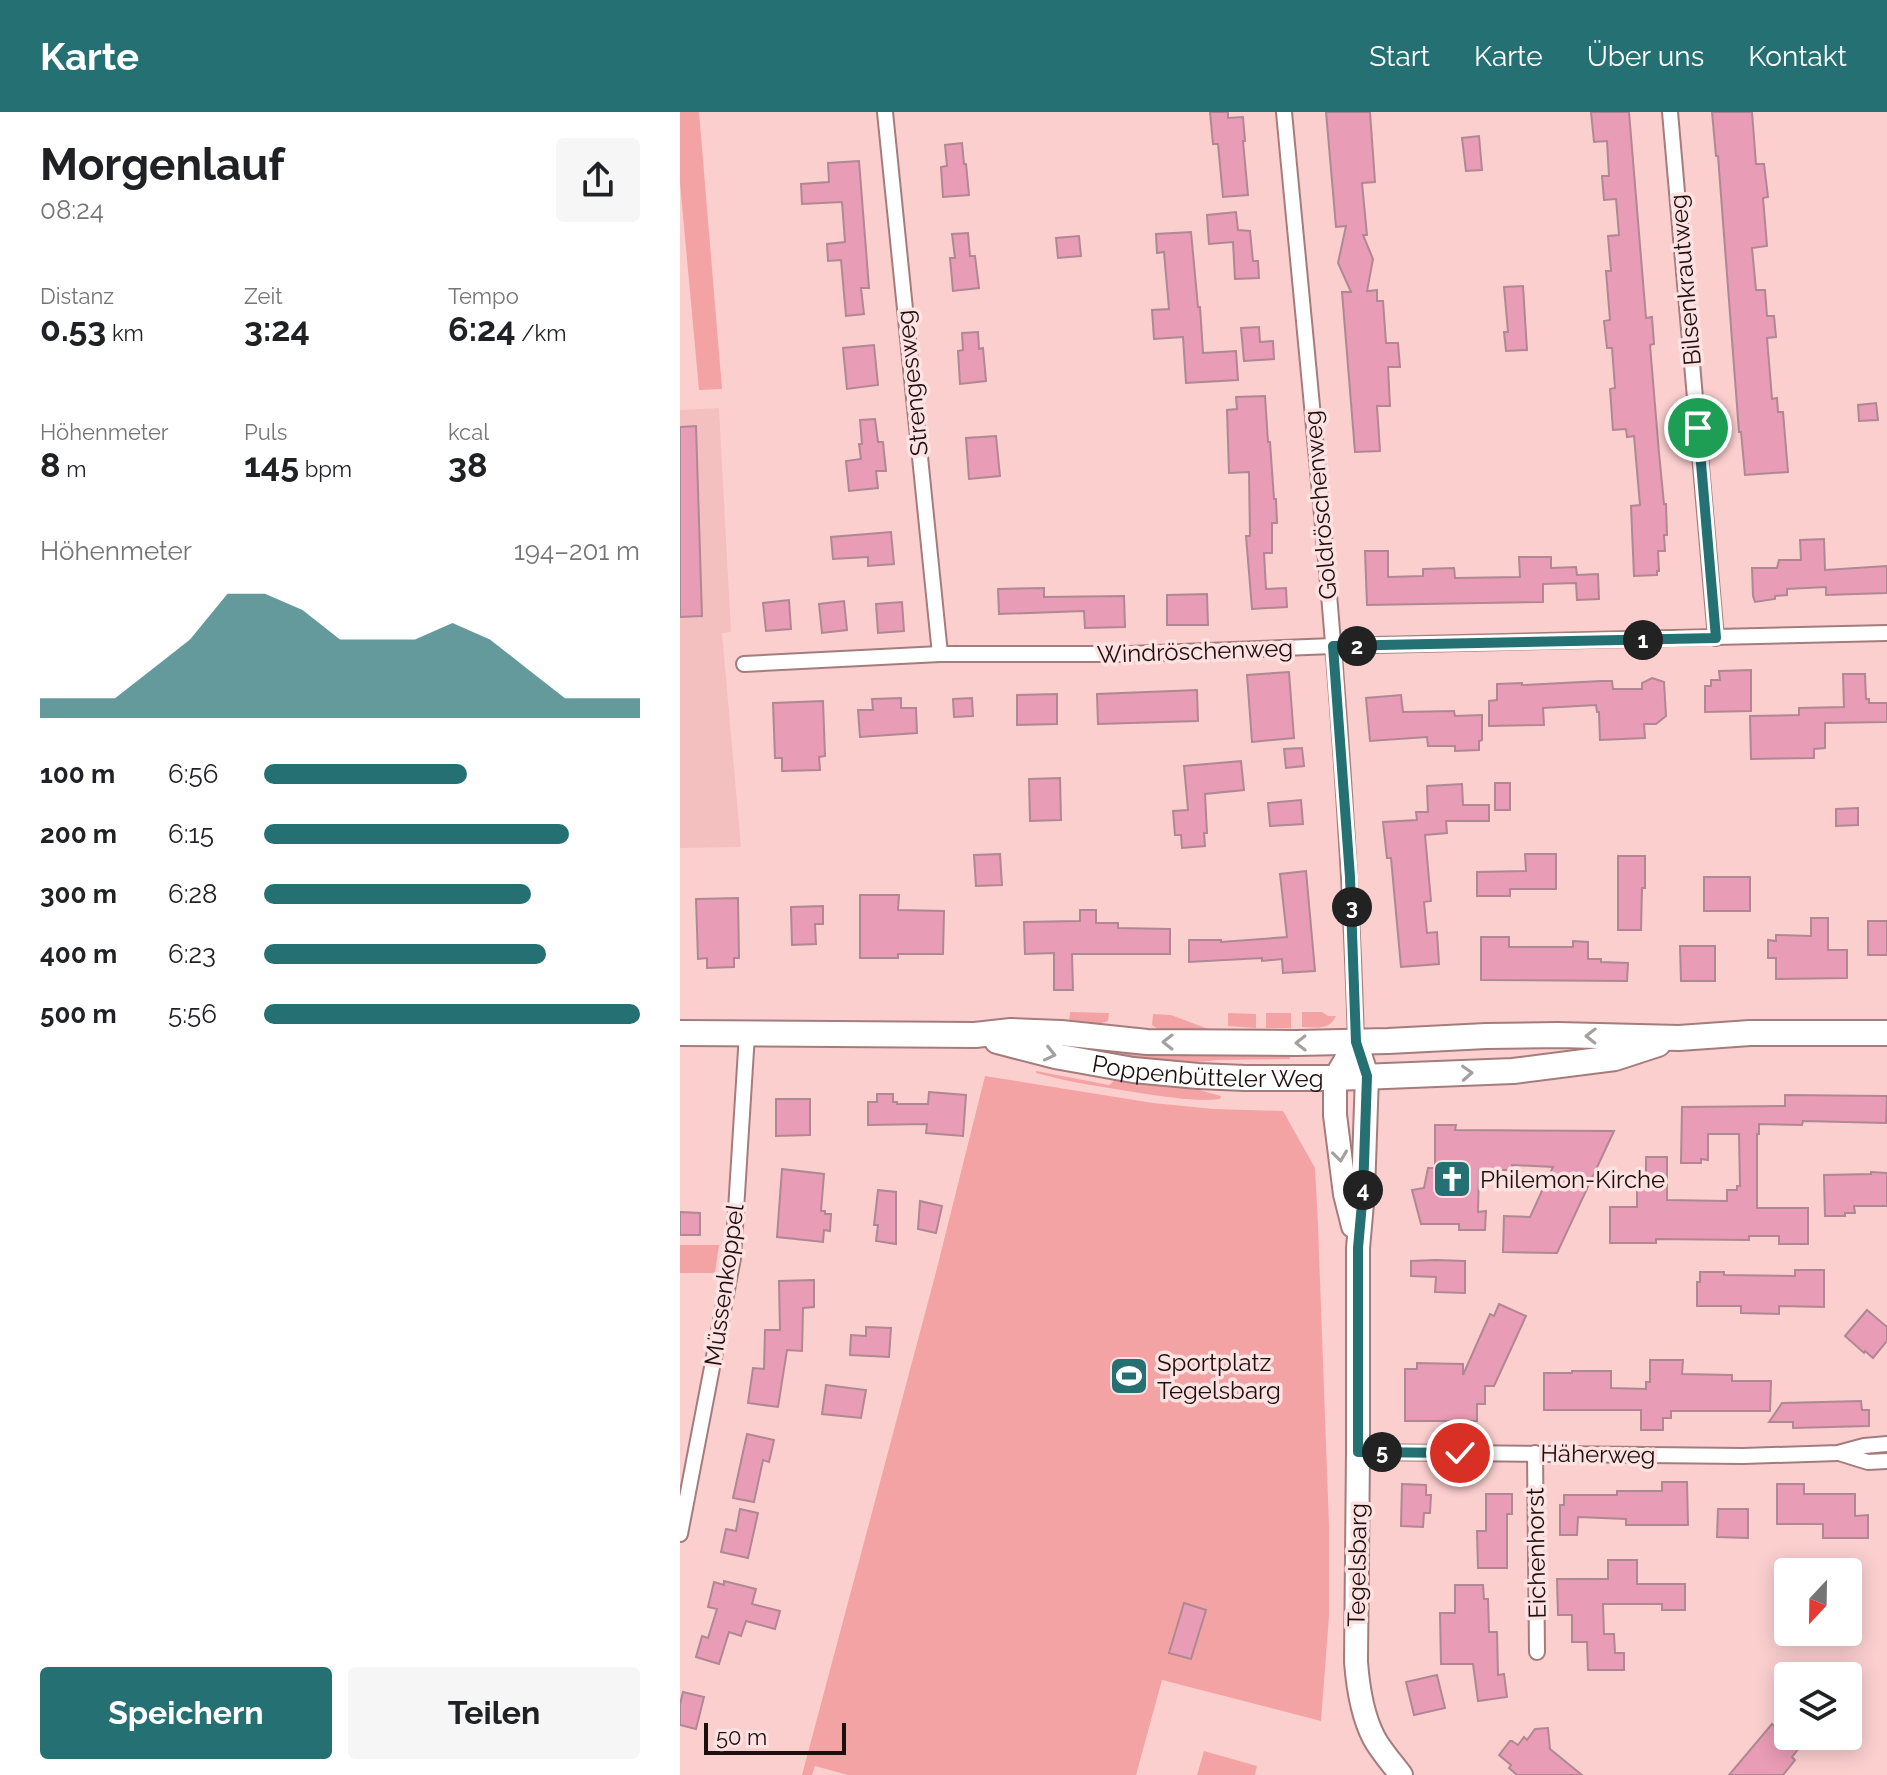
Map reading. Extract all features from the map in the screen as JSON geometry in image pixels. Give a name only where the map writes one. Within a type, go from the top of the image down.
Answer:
[{"type":"main road","name":"Poppenbütteler Weg","points":[[680,1033],[975,1035],[1011,1031],[1147,1042],[1356,1042],[1486,1036],[1679,1038],[1750,1033],[1887,1033]]},
{"type":"main road","name":"Poppenbütteler Weg","points":[[975,1035],[1055,1056],[1133,1070],[1230,1078],[1335,1078],[1513,1071],[1615,1058],[1679,1038]]},
{"type":"street","name":"Strengesweg","points":[[885,112],[940,654]]},
{"type":"street","name":"Goldröschenweg","points":[[1284,112],[1333,646],[1351,891],[1356,1042]]},
{"type":"street","name":"Bilsenkrautweg","points":[[1670,112],[1716,638]]},
{"type":"street","name":"Windröschenweg","points":[[744,664],[940,654],[1129,654],[1887,633]]},
{"type":"street","name":"Müssenkoppel","points":[[680,1534],[733,1258],[747,1034]]},
{"type":"street","name":"Tegelsbarg","points":[[1356,1042],[1367,1076],[1358,1248],[1356,1662],[1365,1716],[1375,1740],[1401,1775]]},
{"type":"street","points":[[1335,1078],[1356,1042]]},
{"type":"street","name":"Tegelsbarg","points":[[1335,1078],[1335,1115],[1345,1194],[1358,1248]]},
{"type":"street","name":"Häherweg","points":[[1358,1452],[1743,1456],[1838,1453],[1887,1444]]},
{"type":"street","name":"Eichenhorst","points":[[1535,1453],[1537,1652]]},
{"type":"street","name":"Häherweg","points":[[1838,1453],[1868,1462],[1887,1461]]},
{"type":"shaded area","points":[[680,112],[699,112],[722,389],[699,390],[680,183]]},
{"type":"shaded area","points":[[719,408],[731,632],[722,633],[741,847],[680,848],[680,410]]},
{"type":"shaded area","points":[[1070,1012],[1109,1013],[1108,1021],[1090,1027],[1069,1024]]},
{"type":"shaded area","points":[[1302,1012],[1336,1016],[1326,1026],[1302,1027]]},
{"type":"shaded area","points":[[1228,1013],[1256,1014],[1256,1028],[1228,1026]]},
{"type":"shaded area","points":[[1266,1013],[1291,1013],[1291,1028],[1266,1028]]},
{"type":"shaded area","points":[[1153,1014],[1171,1015],[1211,1030],[1161,1031],[1152,1025]]},
{"type":"shaded area","points":[[1063,1044],[1290,1055],[1290,1059],[1189,1063],[1133,1059]]},
{"type":"shaded area","points":[[1036,1071],[1109,1085],[1116,1079],[1199,1090],[1221,1096],[1220,1099],[1202,1100],[1146,1094],[1063,1080]]},
{"type":"shaded area","name":"Sportplatz Tegelsbarg","points":[[985,1076],[1153,1103],[1283,1111],[1315,1168],[1329,1526],[1329,1616],[1321,1721],[1162,1680],[1136,1775],[848,1775],[815,1766],[812,1775],[802,1775]]},
{"type":"shaded area","points":[[680,1245],[719,1245],[715,1273],[680,1273]]},
{"type":"shaded area","points":[[1204,1751],[1257,1766],[1255,1775],[1197,1775]]},
{"type":"building","points":[[1210,112],[1228,112],[1228,118],[1243,117],[1248,195],[1223,197],[1218,144],[1213,144]]},
{"type":"building","points":[[1326,112],[1370,112],[1375,182],[1362,183],[1367,235],[1363,235],[1373,259],[1367,291],[1377,290],[1377,301],[1383,301],[1386,343],[1398,343],[1400,367],[1388,367],[1390,406],[1377,406],[1380,451],[1355,452],[1342,292],[1351,292],[1338,263],[1346,226],[1336,227]]},
{"type":"building","points":[[1591,112],[1629,112],[1646,318],[1652,317],[1654,344],[1650,345],[1666,504],[1665,551],[1658,551],[1657,575],[1634,576],[1631,506],[1640,505],[1634,436],[1627,437],[1626,429],[1613,430],[1610,389],[1615,388],[1612,348],[1607,348],[1604,321],[1610,320],[1606,271],[1611,271],[1608,236],[1619,235],[1616,199],[1604,200],[1602,176],[1609,176],[1607,141],[1594,142]]},
{"type":"building","points":[[1712,112],[1752,112],[1756,164],[1764,164],[1768,197],[1763,198],[1767,246],[1752,248],[1756,290],[1765,290],[1767,316],[1774,316],[1776,337],[1767,338],[1772,399],[1777,398],[1778,412],[1783,412],[1788,472],[1745,475]]},
{"type":"building","points":[[1479,136],[1482,170],[1466,171],[1462,138]]},
{"type":"building","points":[[962,143],[969,195],[943,197],[941,167],[947,166],[945,145]]},
{"type":"building","points":[[859,161],[869,288],[861,288],[864,314],[846,316],[841,260],[828,261],[827,244],[845,242],[842,202],[802,204],[801,184],[829,182],[828,163]]},
{"type":"building","points":[[1236,212],[1238,230],[1250,231],[1253,261],[1258,261],[1259,278],[1235,279],[1233,242],[1209,244],[1207,215]]},
{"type":"building","points":[[1191,232],[1203,353],[1236,351],[1238,380],[1186,383],[1183,337],[1154,339],[1152,310],[1169,309],[1164,252],[1157,253],[1156,234]]},
{"type":"building","points":[[968,233],[970,256],[975,256],[979,288],[953,291],[950,258],[955,258],[952,234]]},
{"type":"building","points":[[1079,236],[1081,256],[1058,258],[1056,238]]},
{"type":"building","points":[[1523,286],[1527,350],[1506,351],[1504,332],[1508,332],[1504,287]]},
{"type":"building","points":[[1259,327],[1260,342],[1273,341],[1274,359],[1244,361],[1241,328]]},
{"type":"building","points":[[978,332],[986,381],[960,384],[958,351],[963,350],[962,333]]},
{"type":"building","points":[[874,345],[878,385],[847,389],[843,348]]},
{"type":"building","points":[[1265,396],[1277,523],[1272,523],[1272,553],[1264,553],[1266,589],[1286,588],[1287,607],[1252,609],[1246,536],[1250,536],[1249,472],[1229,473],[1227,410],[1237,409],[1236,397]]},
{"type":"building","points":[[1876,403],[1878,420],[1859,421],[1858,405]]},
{"type":"building","points":[[875,419],[878,442],[883,442],[886,471],[876,471],[878,488],[849,491],[846,461],[861,459],[860,420]]},
{"type":"building","points":[[696,426],[702,616],[680,617],[680,427]]},
{"type":"building","points":[[996,436],[1000,476],[969,479],[966,438]]},
{"type":"building","points":[[891,532],[894,564],[868,566],[868,557],[833,559],[831,537]]},
{"type":"building","points":[[1824,539],[1825,570],[1887,566],[1887,593],[1826,595],[1826,587],[1787,589],[1787,595],[1755,602],[1752,568],[1777,568],[1779,560],[1801,560],[1800,540]]},
{"type":"building","points":[[1365,551],[1388,551],[1388,577],[1423,576],[1423,569],[1454,568],[1455,578],[1520,577],[1519,557],[1551,557],[1551,568],[1576,567],[1577,575],[1598,574],[1599,599],[1577,600],[1576,583],[1543,584],[1543,602],[1367,605]]},
{"type":"building","points":[[1044,588],[1044,597],[1124,596],[1125,627],[1085,628],[1084,611],[999,614],[998,589]]},
{"type":"building","points":[[1207,594],[1208,625],[1167,625],[1167,595]]},
{"type":"building","points":[[789,600],[791,629],[766,631],[763,603]]},
{"type":"building","points":[[844,601],[847,630],[822,633],[819,604]]},
{"type":"building","points":[[902,602],[904,631],[878,633],[876,604]]},
{"type":"building","points":[[1751,670],[1751,711],[1705,712],[1705,686],[1711,686],[1711,680],[1720,680],[1719,671]]},
{"type":"building","points":[[1289,672],[1294,738],[1252,742],[1247,675]]},
{"type":"building","points":[[1843,674],[1865,674],[1866,699],[1869,703],[1887,703],[1887,722],[1825,723],[1825,748],[1814,749],[1814,758],[1751,759],[1750,716],[1799,715],[1799,708],[1844,707]]},
{"type":"building","points":[[1652,678],[1664,682],[1666,716],[1656,724],[1644,724],[1645,738],[1600,740],[1596,705],[1543,708],[1544,725],[1489,726],[1489,701],[1497,700],[1497,684],[1612,681],[1613,689],[1642,689],[1642,683]]},
{"type":"building","points":[[1197,690],[1198,721],[1098,724],[1097,694]]},
{"type":"building","points":[[1057,694],[1057,724],[1017,725],[1017,695]]},
{"type":"building","points":[[1401,695],[1403,712],[1454,711],[1455,716],[1482,715],[1479,750],[1455,751],[1455,746],[1428,746],[1427,737],[1370,741],[1366,698]]},
{"type":"building","points":[[901,698],[901,708],[916,708],[917,733],[860,737],[858,710],[873,710],[872,699]]},
{"type":"building","points":[[972,698],[973,716],[954,717],[953,699]]},
{"type":"building","points":[[823,701],[825,756],[819,757],[820,770],[782,771],[782,758],[775,758],[773,703]]},
{"type":"building","points":[[1302,748],[1304,766],[1286,768],[1284,749]]},
{"type":"building","points":[[1241,761],[1244,790],[1205,794],[1205,846],[1182,848],[1181,835],[1175,835],[1173,811],[1188,810],[1184,766]]},
{"type":"building","points":[[1060,778],[1061,820],[1030,821],[1029,779]]},
{"type":"building","points":[[1495,783],[1510,783],[1510,810],[1495,810]]},
{"type":"building","points":[[1462,784],[1463,805],[1489,805],[1489,821],[1446,821],[1447,833],[1425,835],[1431,901],[1424,902],[1427,933],[1437,932],[1439,964],[1401,967],[1391,858],[1387,858],[1383,822],[1417,820],[1416,812],[1428,812],[1427,786]]},
{"type":"building","points":[[1301,800],[1303,824],[1270,826],[1268,803]]},
{"type":"building","points":[[1858,808],[1858,825],[1836,826],[1836,809]]},
{"type":"building","points":[[1000,854],[1002,885],[976,886],[974,855]]},
{"type":"building","points":[[1525,854],[1556,854],[1556,889],[1510,889],[1510,896],[1477,896],[1477,872],[1526,871]]},
{"type":"building","points":[[1618,856],[1645,856],[1641,930],[1618,930]]},
{"type":"building","points":[[1306,871],[1315,971],[1283,973],[1282,959],[1189,962],[1189,940],[1221,942],[1287,937],[1280,874]]},
{"type":"building","points":[[1704,877],[1750,877],[1750,911],[1704,911]]},
{"type":"building","points":[[860,895],[899,895],[898,910],[944,911],[943,954],[860,958]]},
{"type":"building","points":[[738,898],[739,958],[734,958],[734,967],[707,968],[707,958],[698,959],[696,899]]},
{"type":"building","points":[[823,906],[823,924],[815,924],[816,944],[792,945],[791,907]]},
{"type":"building","points":[[1080,910],[1096,910],[1096,923],[1118,923],[1118,928],[1170,929],[1170,954],[1072,954],[1073,990],[1054,990],[1054,953],[1025,954],[1024,922],[1080,921]]},
{"type":"building","points":[[1811,918],[1828,918],[1828,950],[1847,950],[1847,978],[1776,979],[1776,958],[1768,958],[1768,940],[1776,941],[1776,935],[1811,936]]},
{"type":"building","points":[[1868,921],[1887,921],[1887,955],[1868,955]]},
{"type":"building","points":[[1481,937],[1509,937],[1509,947],[1573,947],[1573,941],[1588,942],[1588,959],[1628,963],[1627,981],[1481,980]]},
{"type":"building","points":[[1680,946],[1715,946],[1715,981],[1681,981]]},
{"type":"building","points":[[929,1092],[966,1095],[963,1136],[926,1133],[927,1124],[868,1125],[868,1102],[877,1102],[877,1094],[893,1094],[893,1102],[897,1104],[928,1104]]},
{"type":"building","points":[[1785,1095],[1887,1096],[1886,1123],[1803,1121],[1802,1125],[1759,1124],[1757,1208],[1808,1208],[1808,1244],[1779,1244],[1779,1236],[1749,1236],[1749,1240],[1656,1239],[1656,1243],[1610,1243],[1610,1207],[1637,1207],[1637,1176],[1646,1176],[1646,1157],[1667,1157],[1667,1200],[1727,1201],[1727,1190],[1737,1190],[1740,1186],[1739,1134],[1708,1134],[1708,1160],[1681,1163],[1682,1107],[1785,1106]]},
{"type":"building","points":[[776,1099],[810,1099],[810,1135],[776,1136]]},
{"type":"building","points":[[1435,1125],[1456,1125],[1455,1130],[1614,1131],[1557,1253],[1503,1252],[1504,1216],[1530,1217],[1553,1167],[1512,1165],[1512,1170],[1479,1170],[1478,1212],[1486,1211],[1485,1230],[1459,1230],[1459,1224],[1421,1224],[1412,1190],[1424,1188],[1428,1168],[1435,1168]]},
{"type":"building","points":[[782,1169],[824,1174],[821,1211],[831,1214],[830,1231],[824,1230],[823,1242],[777,1237]]},
{"type":"building","points":[[1887,1173],[1887,1206],[1854,1206],[1855,1213],[1825,1216],[1824,1175]]},
{"type":"building","points":[[878,1190],[896,1192],[896,1244],[876,1241],[878,1225],[874,1225]]},
{"type":"building","points":[[920,1201],[942,1206],[936,1233],[918,1229]]},
{"type":"building","points":[[680,1212],[700,1213],[700,1235],[680,1235]]},
{"type":"building","points":[[1411,1261],[1465,1261],[1465,1293],[1435,1292],[1436,1277],[1411,1276]]},
{"type":"building","points":[[1795,1270],[1824,1270],[1824,1307],[1779,1306],[1779,1314],[1741,1313],[1741,1306],[1697,1306],[1700,1272],[1795,1276]]},
{"type":"building","points":[[814,1280],[814,1307],[803,1308],[802,1351],[787,1350],[778,1407],[748,1403],[753,1368],[764,1369],[765,1330],[780,1330],[779,1281]]},
{"type":"building","points":[[1499,1304],[1526,1316],[1494,1386],[1485,1386],[1485,1404],[1477,1404],[1477,1421],[1405,1421],[1405,1369],[1417,1369],[1417,1363],[1463,1364],[1463,1375],[1490,1314],[1494,1316]]},
{"type":"building","points":[[1867,1310],[1887,1327],[1887,1341],[1873,1358],[1845,1336]]},
{"type":"building","points":[[866,1327],[891,1328],[889,1357],[850,1355],[851,1335],[866,1336]]},
{"type":"building","points":[[1650,1360],[1683,1360],[1682,1374],[1732,1375],[1732,1381],[1771,1381],[1770,1411],[1671,1411],[1671,1418],[1663,1418],[1663,1430],[1641,1430],[1641,1410],[1544,1410],[1544,1373],[1611,1371],[1611,1388],[1646,1389],[1646,1382],[1650,1382]]},
{"type":"building","points":[[826,1385],[866,1390],[861,1418],[822,1414]]},
{"type":"building","points":[[1861,1401],[1862,1410],[1869,1410],[1869,1426],[1793,1428],[1793,1422],[1769,1422],[1782,1403]]},
{"type":"building","points":[[747,1434],[774,1440],[769,1462],[763,1460],[754,1502],[733,1498]]},
{"type":"building","points":[[1662,1482],[1687,1482],[1688,1525],[1626,1525],[1626,1519],[1578,1517],[1577,1535],[1560,1535],[1560,1505],[1564,1505],[1564,1495],[1662,1491]]},
{"type":"building","points":[[1402,1484],[1426,1485],[1426,1495],[1431,1495],[1430,1513],[1424,1513],[1423,1527],[1401,1526]]},
{"type":"building","points":[[1777,1484],[1804,1484],[1804,1494],[1855,1494],[1855,1516],[1868,1515],[1868,1538],[1823,1538],[1823,1524],[1777,1524]]},
{"type":"building","points":[[1486,1494],[1512,1494],[1512,1514],[1507,1514],[1507,1568],[1478,1568],[1477,1531],[1486,1531]]},
{"type":"building","points":[[740,1509],[758,1513],[748,1558],[721,1552],[726,1529],[736,1531]]},
{"type":"building","points":[[1718,1509],[1748,1509],[1748,1538],[1717,1537]]},
{"type":"building","points":[[1608,1560],[1637,1560],[1637,1584],[1685,1584],[1685,1610],[1662,1610],[1662,1604],[1603,1604],[1604,1634],[1614,1634],[1615,1653],[1624,1653],[1624,1670],[1588,1670],[1587,1642],[1572,1642],[1572,1615],[1558,1615],[1557,1579],[1608,1579]]},
{"type":"building","points":[[724,1581],[756,1589],[752,1604],[780,1611],[775,1629],[746,1621],[741,1636],[729,1632],[719,1664],[696,1657],[702,1636],[708,1638],[717,1609],[708,1607],[714,1582],[724,1585]]},
{"type":"building","points":[[1455,1585],[1483,1585],[1484,1599],[1488,1599],[1489,1632],[1497,1632],[1498,1675],[1504,1674],[1507,1697],[1478,1701],[1473,1664],[1441,1664],[1440,1613],[1455,1613]]},
{"type":"building","points":[[1184,1603],[1206,1610],[1191,1659],[1169,1653]]},
{"type":"building","points":[[1437,1675],[1445,1708],[1414,1715],[1406,1682]]},
{"type":"building","points":[[683,1692],[704,1697],[696,1729],[680,1725]]},
{"type":"building","points":[[1772,1724],[1774,1750],[1798,1750],[1792,1757],[1795,1760],[1783,1775],[1729,1775]]},
{"type":"building","points":[[1548,1728],[1550,1749],[1582,1775],[1517,1775],[1499,1755],[1510,1741],[1518,1745],[1524,1737],[1527,1740],[1535,1729]]},
{"type":"place","name":"Philemon-Kirche","points":[[1452,1179]]},
{"type":"place","name":"Sportplatz Tegelsbarg","points":[[1129,1376]]},
{"type":"route","points":[[1460,1453],[1358,1452],[1358,1248],[1367,1076],[1356,1042],[1350,877],[1333,646],[1716,638],[1698,428]]}]
